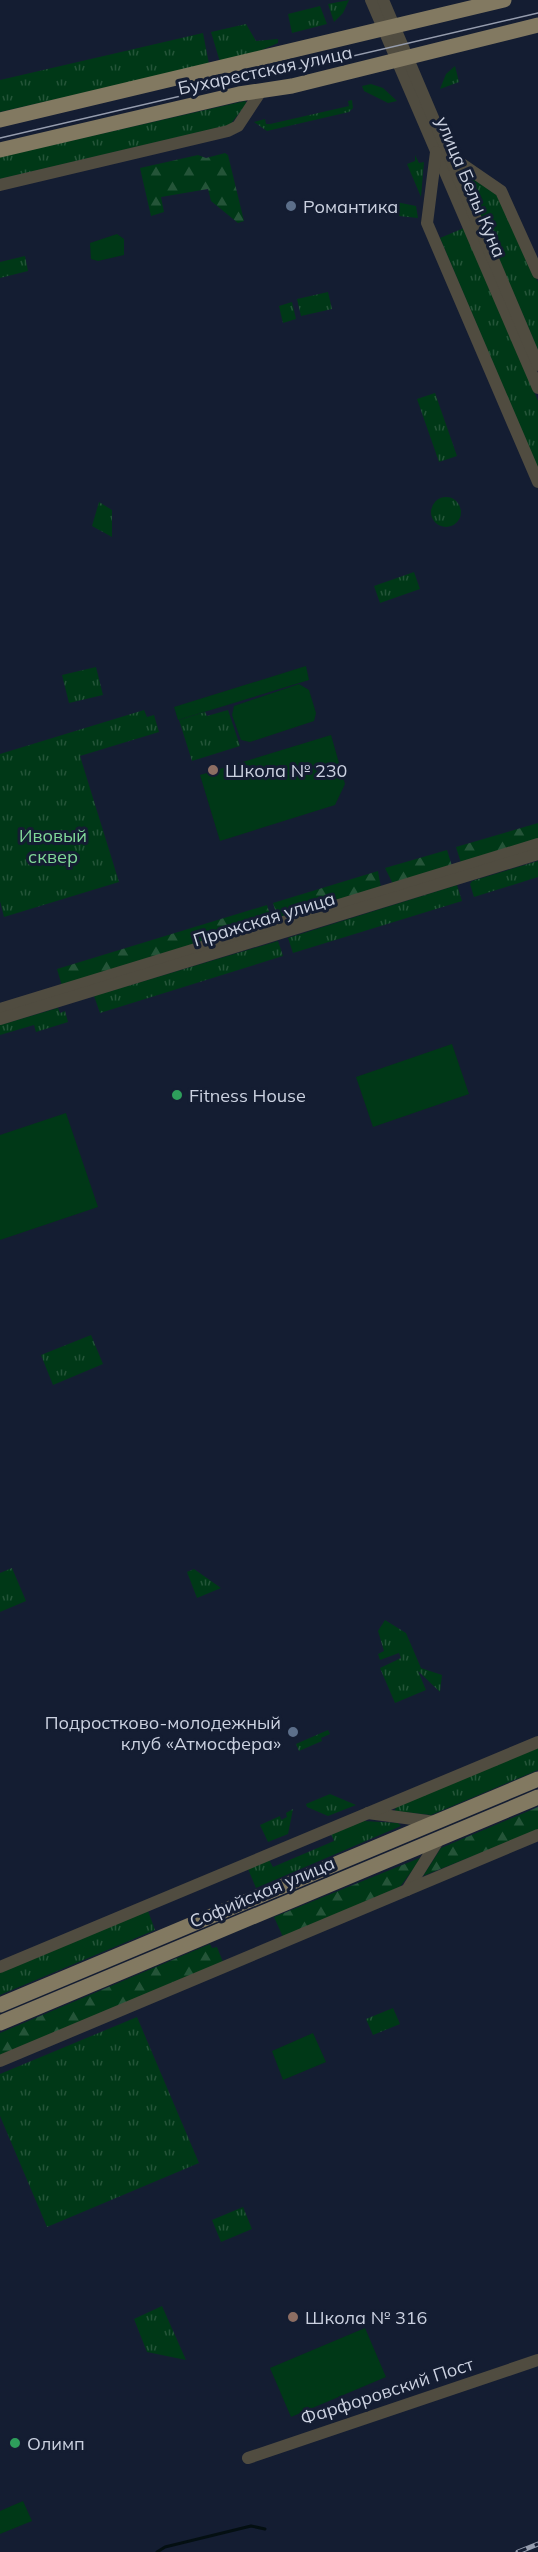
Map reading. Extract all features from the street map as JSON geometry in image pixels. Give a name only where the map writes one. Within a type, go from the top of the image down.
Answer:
[{"type":"main road","name":"Бухарестская улица","points":[[0,120],[504,0]]},
{"type":"main road","name":"Бухарестская улица","points":[[0,150],[402,60],[538,25]]},
{"type":"main road","name":"Софийская улица","points":[[0,2005],[538,1779]]},
{"type":"main road","points":[[513,1790],[519,1805]]},
{"type":"main road","name":"Софийская улица","points":[[0,2023],[538,1797]]},
{"type":"street","name":"улица Белы Куна","points":[[371,0],[388,28],[538,365]]},
{"type":"street","name":"улица Белы Куна","points":[[383,0],[388,28]]},
{"type":"street","points":[[0,184],[228,131],[238,126],[261,91]]},
{"type":"street","name":"улица Белы Куна","points":[[442,152],[538,388]]},
{"type":"street","points":[[538,273],[501,191],[442,152],[427,223],[538,482]]},
{"type":"street","name":"Пражская улица","points":[[0,1009],[538,844]]},
{"type":"street","name":"Пражская улица","points":[[0,1019],[538,854]]},
{"type":"street","points":[[0,1967],[538,1742]]},
{"type":"street","points":[[368,1813],[435,1822]]},
{"type":"street","points":[[0,2061],[538,1835]]},
{"type":"street","points":[[407,1890],[439,1839]]},
{"type":"street","name":"Фарфоровский Пост","points":[[248,2458],[538,2360]]},
{"type":"green space","points":[[349,0],[343,13],[334,22],[328,4]]},
{"type":"green space","points":[[320,6],[327,24],[292,33],[288,14]]},
{"type":"green space","points":[[246,24],[256,41],[278,39],[278,43],[255,53],[220,62],[211,32]]},
{"type":"green space","points":[[203,33],[209,64],[0,112],[0,80]]},
{"type":"green space","points":[[455,66],[459,82],[440,89],[446,74]]},
{"type":"green space","points":[[371,84],[383,88],[397,101],[388,103],[364,91],[362,86]]},
{"type":"green space","points":[[352,100],[353,108],[349,112],[267,131],[254,122],[265,119],[266,124],[270,124],[349,106],[348,101]]},
{"type":"green space","points":[[245,101],[247,103],[230,125],[0,179],[0,157]]},
{"type":"green space","points":[[225,153],[228,155],[244,221],[238,223],[211,201],[208,189],[161,197],[164,212],[151,216],[140,168],[198,155],[206,158]]},
{"type":"green space","points":[[415,155],[419,163],[424,162],[421,197],[407,164],[415,161]]},
{"type":"green space","points":[[467,175],[496,194],[506,207],[538,282],[538,350],[464,178]]},
{"type":"green space","points":[[396,202],[416,206],[418,218],[399,216]]},
{"type":"green space","points":[[464,228],[538,401],[538,469],[440,238]]},
{"type":"green space","points":[[117,234],[124,239],[124,255],[98,261],[91,259],[90,243]]},
{"type":"green space","points":[[25,256],[28,271],[0,278],[0,262]]},
{"type":"green space","points":[[328,292],[332,309],[301,316],[297,299]]},
{"type":"green space","points":[[292,302],[296,319],[283,323],[279,306]]},
{"type":"green space","points":[[435,393],[457,456],[439,462],[417,399]]},
{"type":"green space","points":[[446,497],[457,501],[461,512],[457,523],[446,527],[435,523],[431,512],[435,501]]},
{"type":"green space","points":[[99,502],[112,510],[112,537],[92,526]]},
{"type":"green space","points":[[414,572],[420,589],[380,603],[374,586]]},
{"type":"green space","points":[[306,666],[309,680],[178,720],[174,707]]},
{"type":"green space","points":[[96,667],[103,695],[69,703],[62,675]]},
{"type":"green space","points":[[299,684],[309,690],[316,713],[314,721],[250,742],[241,740],[232,715],[234,706]]},
{"type":"green space","name":"Ивовый сквер","points":[[144,710],[147,717],[154,715],[159,732],[80,756],[119,882],[4,917],[0,901],[0,754]]},
{"type":"green space","points":[[228,710],[240,746],[192,761],[179,720],[205,712],[207,716]]},
{"type":"green space","points":[[331,735],[345,784],[335,805],[220,841],[200,775]]},
{"type":"green space","points":[[538,823],[538,839],[461,863],[456,847]]},
{"type":"green space","points":[[51,834],[61,867],[45,871],[36,839]]},
{"type":"green space","points":[[447,850],[452,866],[393,884],[385,868]]},
{"type":"green space","points":[[538,861],[538,877],[474,897],[470,884],[472,881]]},
{"type":"green space","points":[[378,871],[381,888],[278,919],[273,903]]},
{"type":"green space","points":[[457,885],[462,901],[293,953],[288,938]]},
{"type":"green space","points":[[267,905],[272,921],[62,986],[57,969]]},
{"type":"green space","points":[[278,941],[283,956],[100,1013],[94,996]]},
{"type":"green space","points":[[58,1008],[60,1013],[65,1011],[68,1022],[36,1032],[34,1025],[0,1035],[0,1025]]},
{"type":"green space","points":[[452,1044],[469,1094],[373,1127],[356,1077]]},
{"type":"green space","points":[[66,1113],[98,1207],[0,1240],[0,1135]]},
{"type":"green space","points":[[91,1335],[103,1364],[53,1385],[41,1355]]},
{"type":"green space","points":[[12,1568],[26,1601],[0,1612],[0,1573]]},
{"type":"green space","points":[[194,1569],[221,1588],[197,1598],[187,1572]]},
{"type":"green space","points":[[385,1620],[406,1633],[421,1668],[442,1675],[440,1692],[418,1671],[426,1690],[395,1703],[380,1668],[401,1658],[399,1653],[380,1660],[378,1654],[384,1651],[378,1631]]},
{"type":"green space","points":[[328,1730],[330,1734],[321,1738],[322,1741],[299,1751],[296,1744]]},
{"type":"green space","points":[[538,1747],[538,1770],[431,1815],[395,1811],[396,1807]]},
{"type":"green space","points":[[330,1794],[356,1805],[328,1816],[307,1807],[306,1804]]},
{"type":"green space","points":[[538,1807],[538,1830],[423,1876],[441,1848]]},
{"type":"green space","points":[[293,1809],[288,1834],[268,1842],[260,1825],[280,1816],[281,1820],[287,1817],[286,1813]]},
{"type":"green space","points":[[364,1821],[398,1823],[401,1826],[256,1888],[248,1869],[269,1860],[273,1867],[334,1841],[331,1834]]},
{"type":"green space","points":[[422,1857],[400,1887],[283,1937],[274,1917]]},
{"type":"green space","points":[[148,1911],[155,1930],[0,1995],[0,1973]]},
{"type":"green space","points":[[210,1944],[212,1948],[217,1947],[223,1962],[0,2056],[0,2033]]},
{"type":"green space","points":[[393,2008],[400,2024],[373,2035],[366,2019]]},
{"type":"green space","points":[[137,2017],[199,2163],[47,2227],[0,2116],[0,2074]]},
{"type":"green space","points":[[313,2033],[326,2062],[283,2080],[272,2051]]},
{"type":"green space","points":[[243,2207],[252,2229],[221,2242],[212,2220]]},
{"type":"green space","points":[[162,2306],[186,2360],[147,2352],[134,2319]]},
{"type":"green space","points":[[365,2328],[386,2377],[291,2417],[270,2368]]},
{"type":"green space","points":[[23,2501],[32,2521],[0,2534],[0,2511]]},
{"type":"waterway","points":[[157,2552],[165,2547],[251,2526],[265,2529]]},
{"type":"tram line","points":[[0,138],[538,13]]},
{"type":"railway","points":[[518,2552],[538,2544]]},
{"type":"place","name":"Романтика","points":[[291,206]]},
{"type":"place","name":"Школа № 230","points":[[213,770]]},
{"type":"place","name":"Fitness House","points":[[177,1095]]},
{"type":"place","name":"Подростково-молодежный клуб «Атмосфера»","points":[[293,1732]]},
{"type":"place","name":"Школа № 316","points":[[293,2317]]},
{"type":"place","name":"Олимп","points":[[15,2443]]}]
